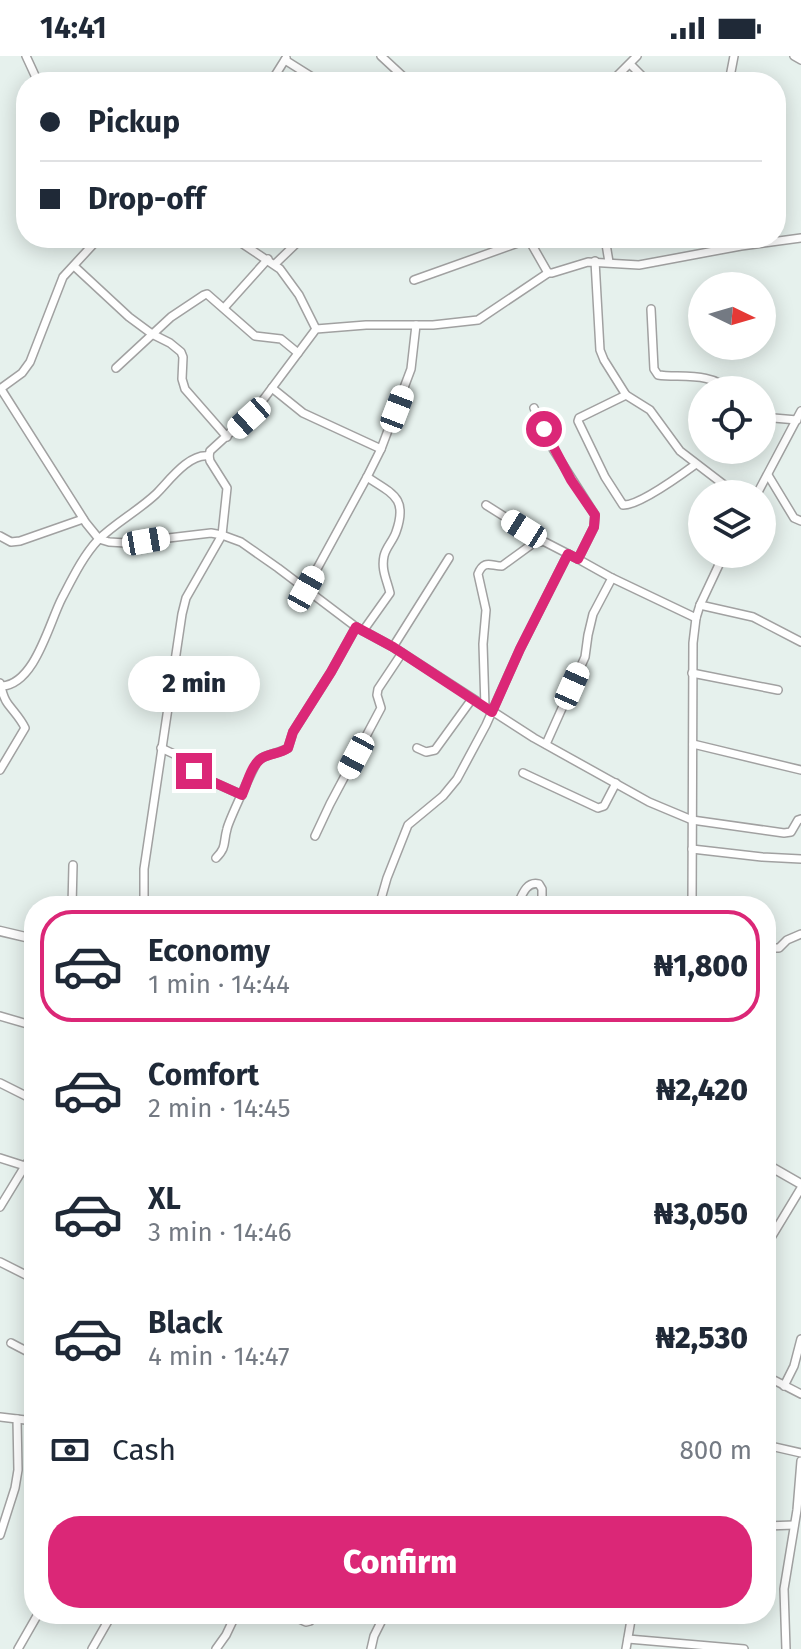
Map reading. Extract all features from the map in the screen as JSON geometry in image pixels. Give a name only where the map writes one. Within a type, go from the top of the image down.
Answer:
[{"type":"street","points":[[381,56],[398,72]]},
{"type":"street","points":[[622,72],[637,56]]},
{"type":"street","points":[[794,56],[801,60]]},
{"type":"street","points":[[286,58],[306,72]]},
{"type":"street","points":[[630,64],[638,72]]},
{"type":"street","points":[[90,248],[63,277],[30,362],[22,373],[0,389],[99,539],[126,543],[197,533],[222,535],[241,542],[359,629],[393,647],[546,744],[663,809],[692,820],[788,833],[801,819]]},
{"type":"street","points":[[250,248],[271,261],[299,295],[316,329]]},
{"type":"street","points":[[224,308],[271,261],[289,248]]},
{"type":"street","points":[[414,280],[502,248]]},
{"type":"street","points":[[534,248],[548,273]]},
{"type":"street","points":[[607,248],[609,262]]},
{"type":"street","points":[[144,896],[144,869],[182,614],[186,598],[222,535],[227,488],[210,461],[210,451],[249,418],[316,329],[433,325],[478,320],[548,273],[595,261],[639,265],[730,248]]},
{"type":"street","points":[[595,261],[600,350],[604,360],[626,395],[650,410],[688,458]]},
{"type":"street","points":[[74,266],[129,317],[181,352],[185,389],[227,437]]},
{"type":"street","points":[[116,368],[171,317],[204,295],[211,296],[255,336],[281,339],[298,353]]},
{"type":"street","points":[[651,309],[654,369],[658,375],[688,378]]},
{"type":"street","points":[[306,589],[381,449],[411,369],[416,325]]},
{"type":"street","points":[[272,388],[303,413],[381,449]]},
{"type":"street","points":[[626,395],[578,421],[605,477],[623,505],[633,504],[696,464],[717,480]]},
{"type":"street","points":[[534,408],[553,449],[595,515],[594,527],[578,559]]},
{"type":"street","points":[[765,480],[801,411]]},
{"type":"street","points":[[776,418],[797,420]]},
{"type":"street","points":[[1,684],[7,686],[16,680],[34,662],[62,598],[99,539],[155,495],[178,471],[198,456],[209,456]]},
{"type":"street","points":[[768,475],[794,518],[801,521]]},
{"type":"street","points":[[216,858],[225,847],[227,830],[254,765],[260,759],[288,748],[293,732],[359,629],[390,593],[383,568],[384,557],[396,533],[399,501],[367,477]]},
{"type":"street","points":[[486,505],[543,541],[696,618]]},
{"type":"street","points":[[0,536],[11,542],[20,541],[83,519]]},
{"type":"street","points":[[489,710],[483,644],[486,610],[478,574],[485,565],[502,566],[535,542],[543,541]]},
{"type":"street","points":[[382,896],[408,825],[443,796],[457,779],[568,554]]},
{"type":"street","points":[[393,647],[449,558]]},
{"type":"street","points":[[692,896],[692,673],[696,618],[717,568]]},
{"type":"street","points":[[546,744],[585,657],[593,614],[612,578]]},
{"type":"street","points":[[700,605],[753,617],[801,642]]},
{"type":"street","points":[[315,836],[381,708],[378,689],[402,653]]},
{"type":"street","points":[[692,673],[778,690]]},
{"type":"street","points":[[0,770],[4,756],[25,728],[6,702],[1,684]]},
{"type":"street","points":[[417,748],[426,752],[435,750],[472,699]]},
{"type":"street","points":[[693,744],[801,770]]},
{"type":"street","points":[[161,748],[176,755],[202,777],[242,795]]},
{"type":"street","points":[[523,773],[598,808],[604,806],[616,783]]},
{"type":"street","points":[[692,849],[801,859]]},
{"type":"street","points":[[72,896],[73,865]]},
{"type":"street","points":[[522,896],[529,884],[535,883],[542,889],[542,896]]},
{"type":"street","points":[[0,931],[24,937]]},
{"type":"street","points":[[776,948],[801,934]]},
{"type":"street","points":[[0,1016],[24,1023]]},
{"type":"street","points":[[0,1083],[24,1095]]},
{"type":"street","points":[[0,1158],[24,1166]]},
{"type":"street","points":[[0,1207],[24,1168]]},
{"type":"street","points":[[776,1170],[801,1186],[776,1229]]},
{"type":"street","points":[[0,1262],[24,1274]]},
{"type":"street","points":[[784,1386],[794,1366],[801,1339]]},
{"type":"street","points":[[11,1343],[24,1350]]},
{"type":"street","points":[[776,1382],[801,1394]]},
{"type":"street","points":[[0,1417],[24,1420]]},
{"type":"street","points":[[0,1535],[18,1470],[17,1419]]},
{"type":"street","points":[[776,1447],[801,1453]]},
{"type":"street","points":[[786,1649],[784,1589],[799,1510],[801,1461]]},
{"type":"street","points":[[776,1526],[794,1525]]},
{"type":"street","points":[[18,1649],[32,1624]]},
{"type":"street","points":[[92,1649],[106,1624]]},
{"type":"street","points":[[216,1649],[231,1624]]},
{"type":"street","points":[[371,1649],[380,1624]]},
{"type":"street","points":[[626,1649],[630,1624]]},
{"type":"street","points":[[628,1639],[744,1649]]},
{"type":"route","points":[[194,771],[242,795],[254,765],[265,756],[288,748],[293,732],[356,627],[393,647],[492,712],[568,554],[578,559],[595,522],[591,507],[571,480],[544,429]]}]
